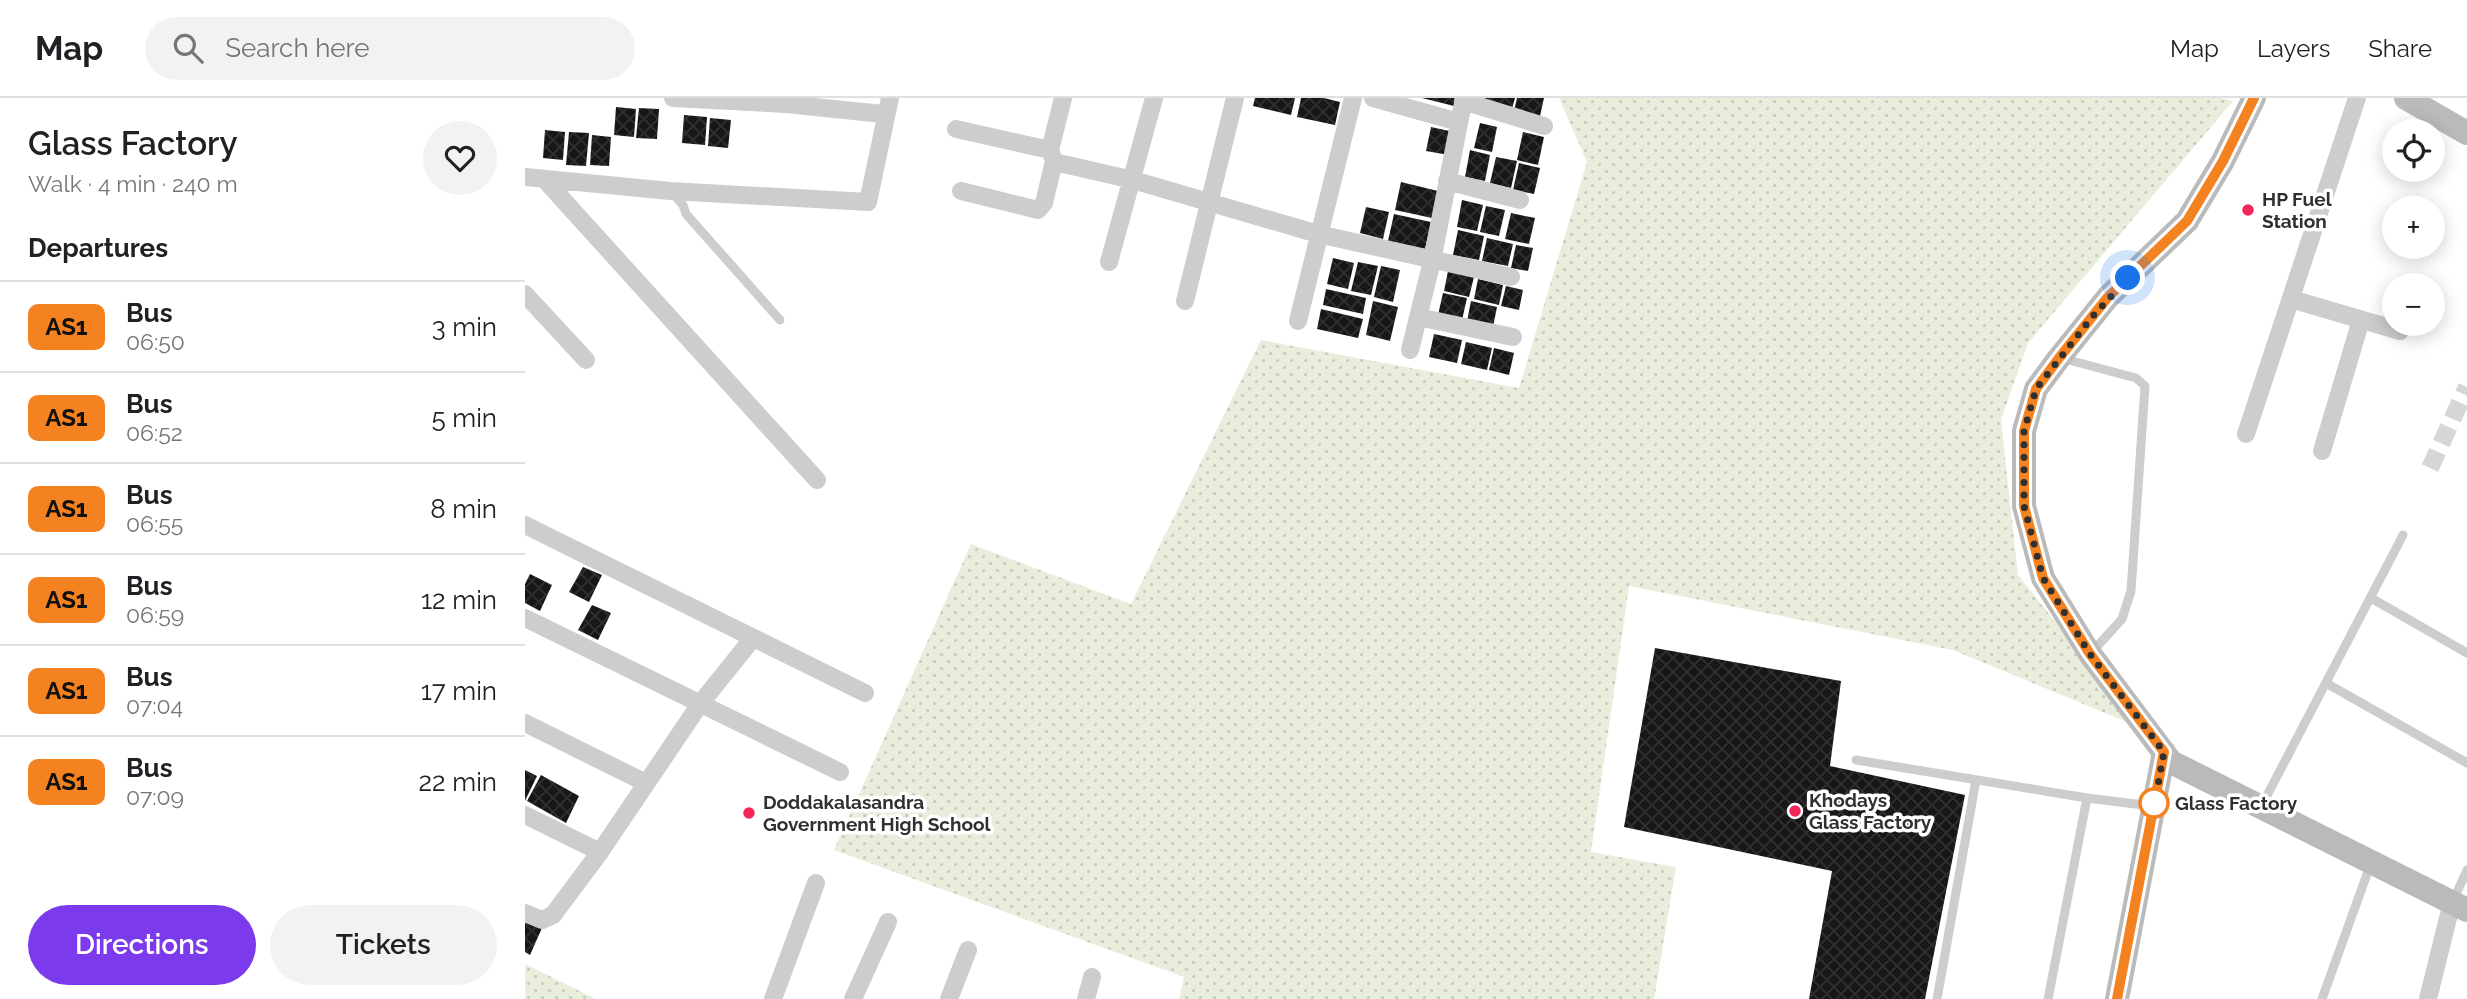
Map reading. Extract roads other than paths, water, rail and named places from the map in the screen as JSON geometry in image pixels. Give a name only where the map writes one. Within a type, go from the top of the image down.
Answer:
[{"type":"main road","points":[[2254,98],[2223,161],[2187,221],[2108,297],[2036,389],[2024,431],[2024,506],[2043,578],[2090,654],[2172,760],[2460,906]]},
{"type":"main road","points":[[2406,98],[2467,133]]},
{"type":"main road","points":[[2117,999],[2154,807],[2172,760]]},
{"type":"main road","points":[[2130,999],[2172,760]]},
{"type":"street","points":[[673,98],[787,101],[884,114],[888,105]]},
{"type":"street","points":[[961,191],[1038,210],[1044,203],[1063,98]]},
{"type":"street","points":[[1109,262],[1154,98]]},
{"type":"street","points":[[1185,301],[1235,98]]},
{"type":"street","points":[[1298,321],[1353,98]]},
{"type":"street","points":[[1373,98],[1459,122]]},
{"type":"street","points":[[2246,434],[2357,98]]},
{"type":"street","points":[[1410,350],[1432,261],[1464,99],[1544,126]]},
{"type":"street","points":[[525,177],[670,191],[868,202],[888,105]]},
{"type":"street","points":[[955,129],[1318,234],[1432,261],[1511,276]]},
{"type":"street","points":[[545,180],[817,480]]},
{"type":"street","points":[[1447,181],[1520,200]]},
{"type":"street","points":[[525,293],[586,360]]},
{"type":"street","points":[[2291,299],[2382,326]]},
{"type":"street","points":[[1418,317],[1513,337]]},
{"type":"street","points":[[2322,451],[2361,320]]},
{"type":"street","points":[[525,525],[866,693]]},
{"type":"street","points":[[525,618],[840,772]]},
{"type":"street","points":[[525,913],[542,920],[553,915],[600,852],[700,704],[753,638]]},
{"type":"street","points":[[525,723],[646,783]]},
{"type":"street","points":[[525,815],[600,852]]},
{"type":"street","points":[[773,999],[816,883]]},
{"type":"street","points":[[2428,999],[2460,906]]},
{"type":"street","points":[[853,999],[888,922]]},
{"type":"street","points":[[949,999],[968,950]]},
{"type":"street","points":[[1086,999],[1092,977]]},
{"type":"lane","points":[[670,191],[683,205],[686,214],[780,320]]},
{"type":"lane","points":[[2059,358],[2136,378],[2145,386],[2131,591],[2122,619],[2090,654]]},
{"type":"lane","points":[[2261,807],[2403,535]]},
{"type":"lane","points":[[2371,598],[2467,653]]},
{"type":"lane","points":[[2326,683],[2467,763]]},
{"type":"lane","points":[[1856,760],[2154,807]]},
{"type":"lane","points":[[1937,999],[1976,780]]},
{"type":"lane","points":[[2048,999],[2087,798]]},
{"type":"lane","points":[[2322,999],[2371,862]]},
{"type":"lane","points":[[2460,906],[2467,870]]},
{"type":"tunnel","points":[[2430,468],[2467,387]]},
{"type":"place","name":"HP Fuel Station","points":[[2248,210]]},
{"type":"place","name":"Glass Factory","points":[[2154,803]]},
{"type":"place","name":"Khodays Glass Factory","points":[[1795,811]]},
{"type":"place","name":"Doddakalasandra Government High School","points":[[749,813]]}]
